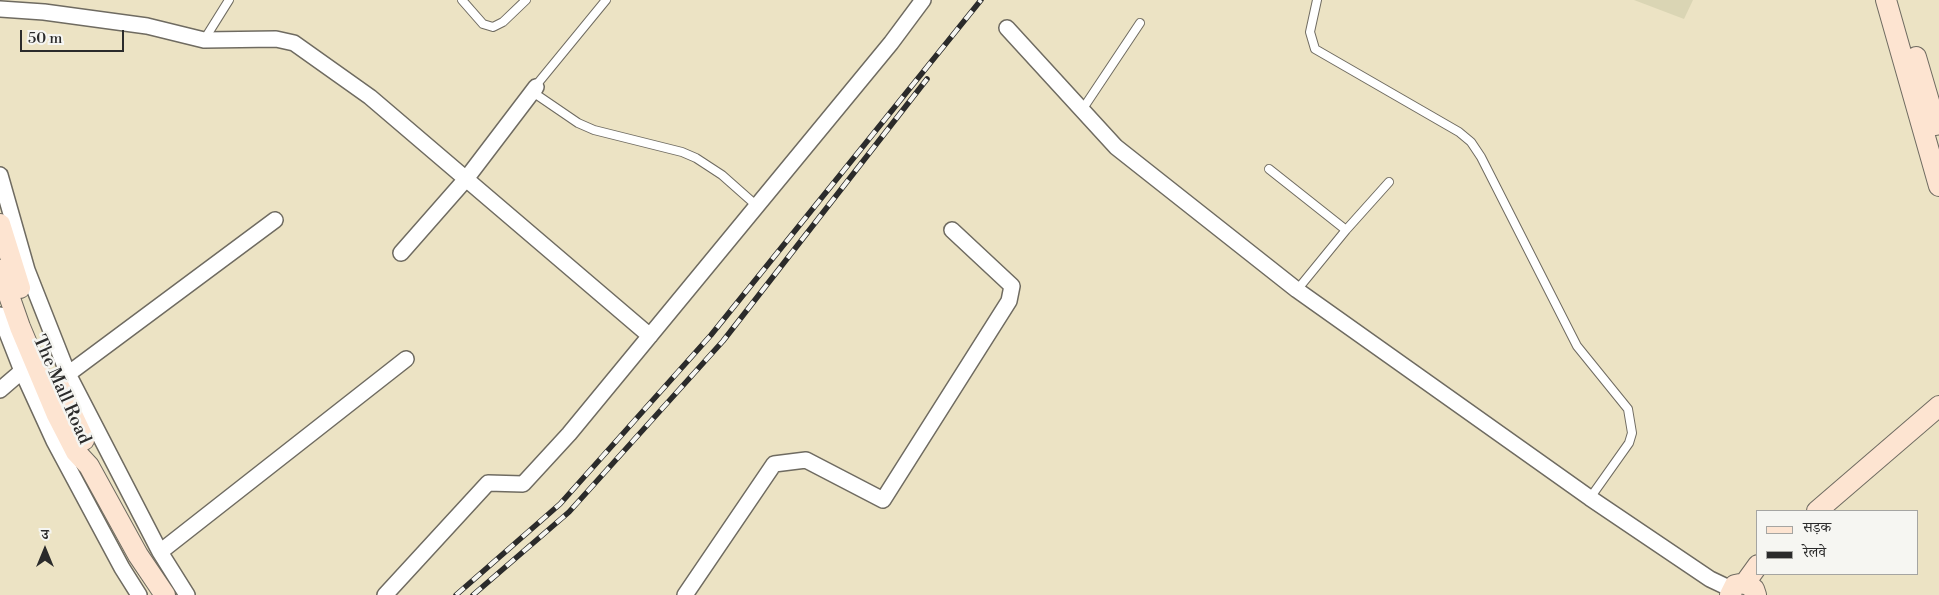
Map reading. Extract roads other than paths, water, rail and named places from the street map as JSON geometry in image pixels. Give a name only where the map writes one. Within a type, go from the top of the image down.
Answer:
[{"type":"street","points":[[385,595],[488,483],[523,484],[569,434],[891,43],[923,0]]},
{"type":"street","points":[[1886,0],[1939,186]]},
{"type":"street","points":[[1899,0],[1939,137]]},
{"type":"street","points":[[0,9],[44,12],[147,26],[204,40],[276,38],[294,43],[370,98],[650,336]]},
{"type":"street","points":[[1007,28],[1116,147],[1297,290],[1590,498],[1710,578],[1741,591],[1756,568]]},
{"type":"street","points":[[401,253],[466,179],[536,87]]},
{"type":"street","points":[[0,175],[27,270],[68,374],[160,552],[187,595]]},
{"type":"street","points":[[68,374],[275,220]]},
{"type":"street","name":"The Mall Road","points":[[0,224],[32,326],[89,449],[88,466]]},
{"type":"street","points":[[685,595],[774,464],[806,460],[883,500],[1009,301],[1012,286],[952,230]]},
{"type":"street","name":"The Mall Road","points":[[0,270],[20,327],[57,415],[76,452],[88,466]]},
{"type":"street","points":[[0,315],[4,338],[22,371],[54,441],[122,568],[139,595]]},
{"type":"street","points":[[160,552],[406,359]]},
{"type":"street","points":[[0,390],[22,371]]},
{"type":"street","points":[[1818,510],[1939,406]]},
{"type":"street","points":[[88,466],[138,555],[165,595]]},
{"type":"lane","points":[[204,40],[229,0]]},
{"type":"lane","points":[[462,0],[483,24],[493,27],[502,22],[526,0]]},
{"type":"lane","points":[[606,0],[536,87],[537,95],[542,100],[594,130],[682,152],[696,158],[722,175],[757,206]]},
{"type":"lane","points":[[1317,0],[1310,32],[1315,49],[1459,132],[1471,142],[1486,166],[1577,346],[1628,409],[1632,433],[1629,443],[1590,498]]},
{"type":"lane","points":[[1082,110],[1140,23]]},
{"type":"lane","points":[[1270,168],[1346,230]]},
{"type":"lane","points":[[1297,290],[1346,230],[1389,182]]},
{"type":"railway","points":[[456,595],[560,504],[711,335],[981,0]]},
{"type":"railway","points":[[473,595],[569,512],[723,341],[927,79]]}]
